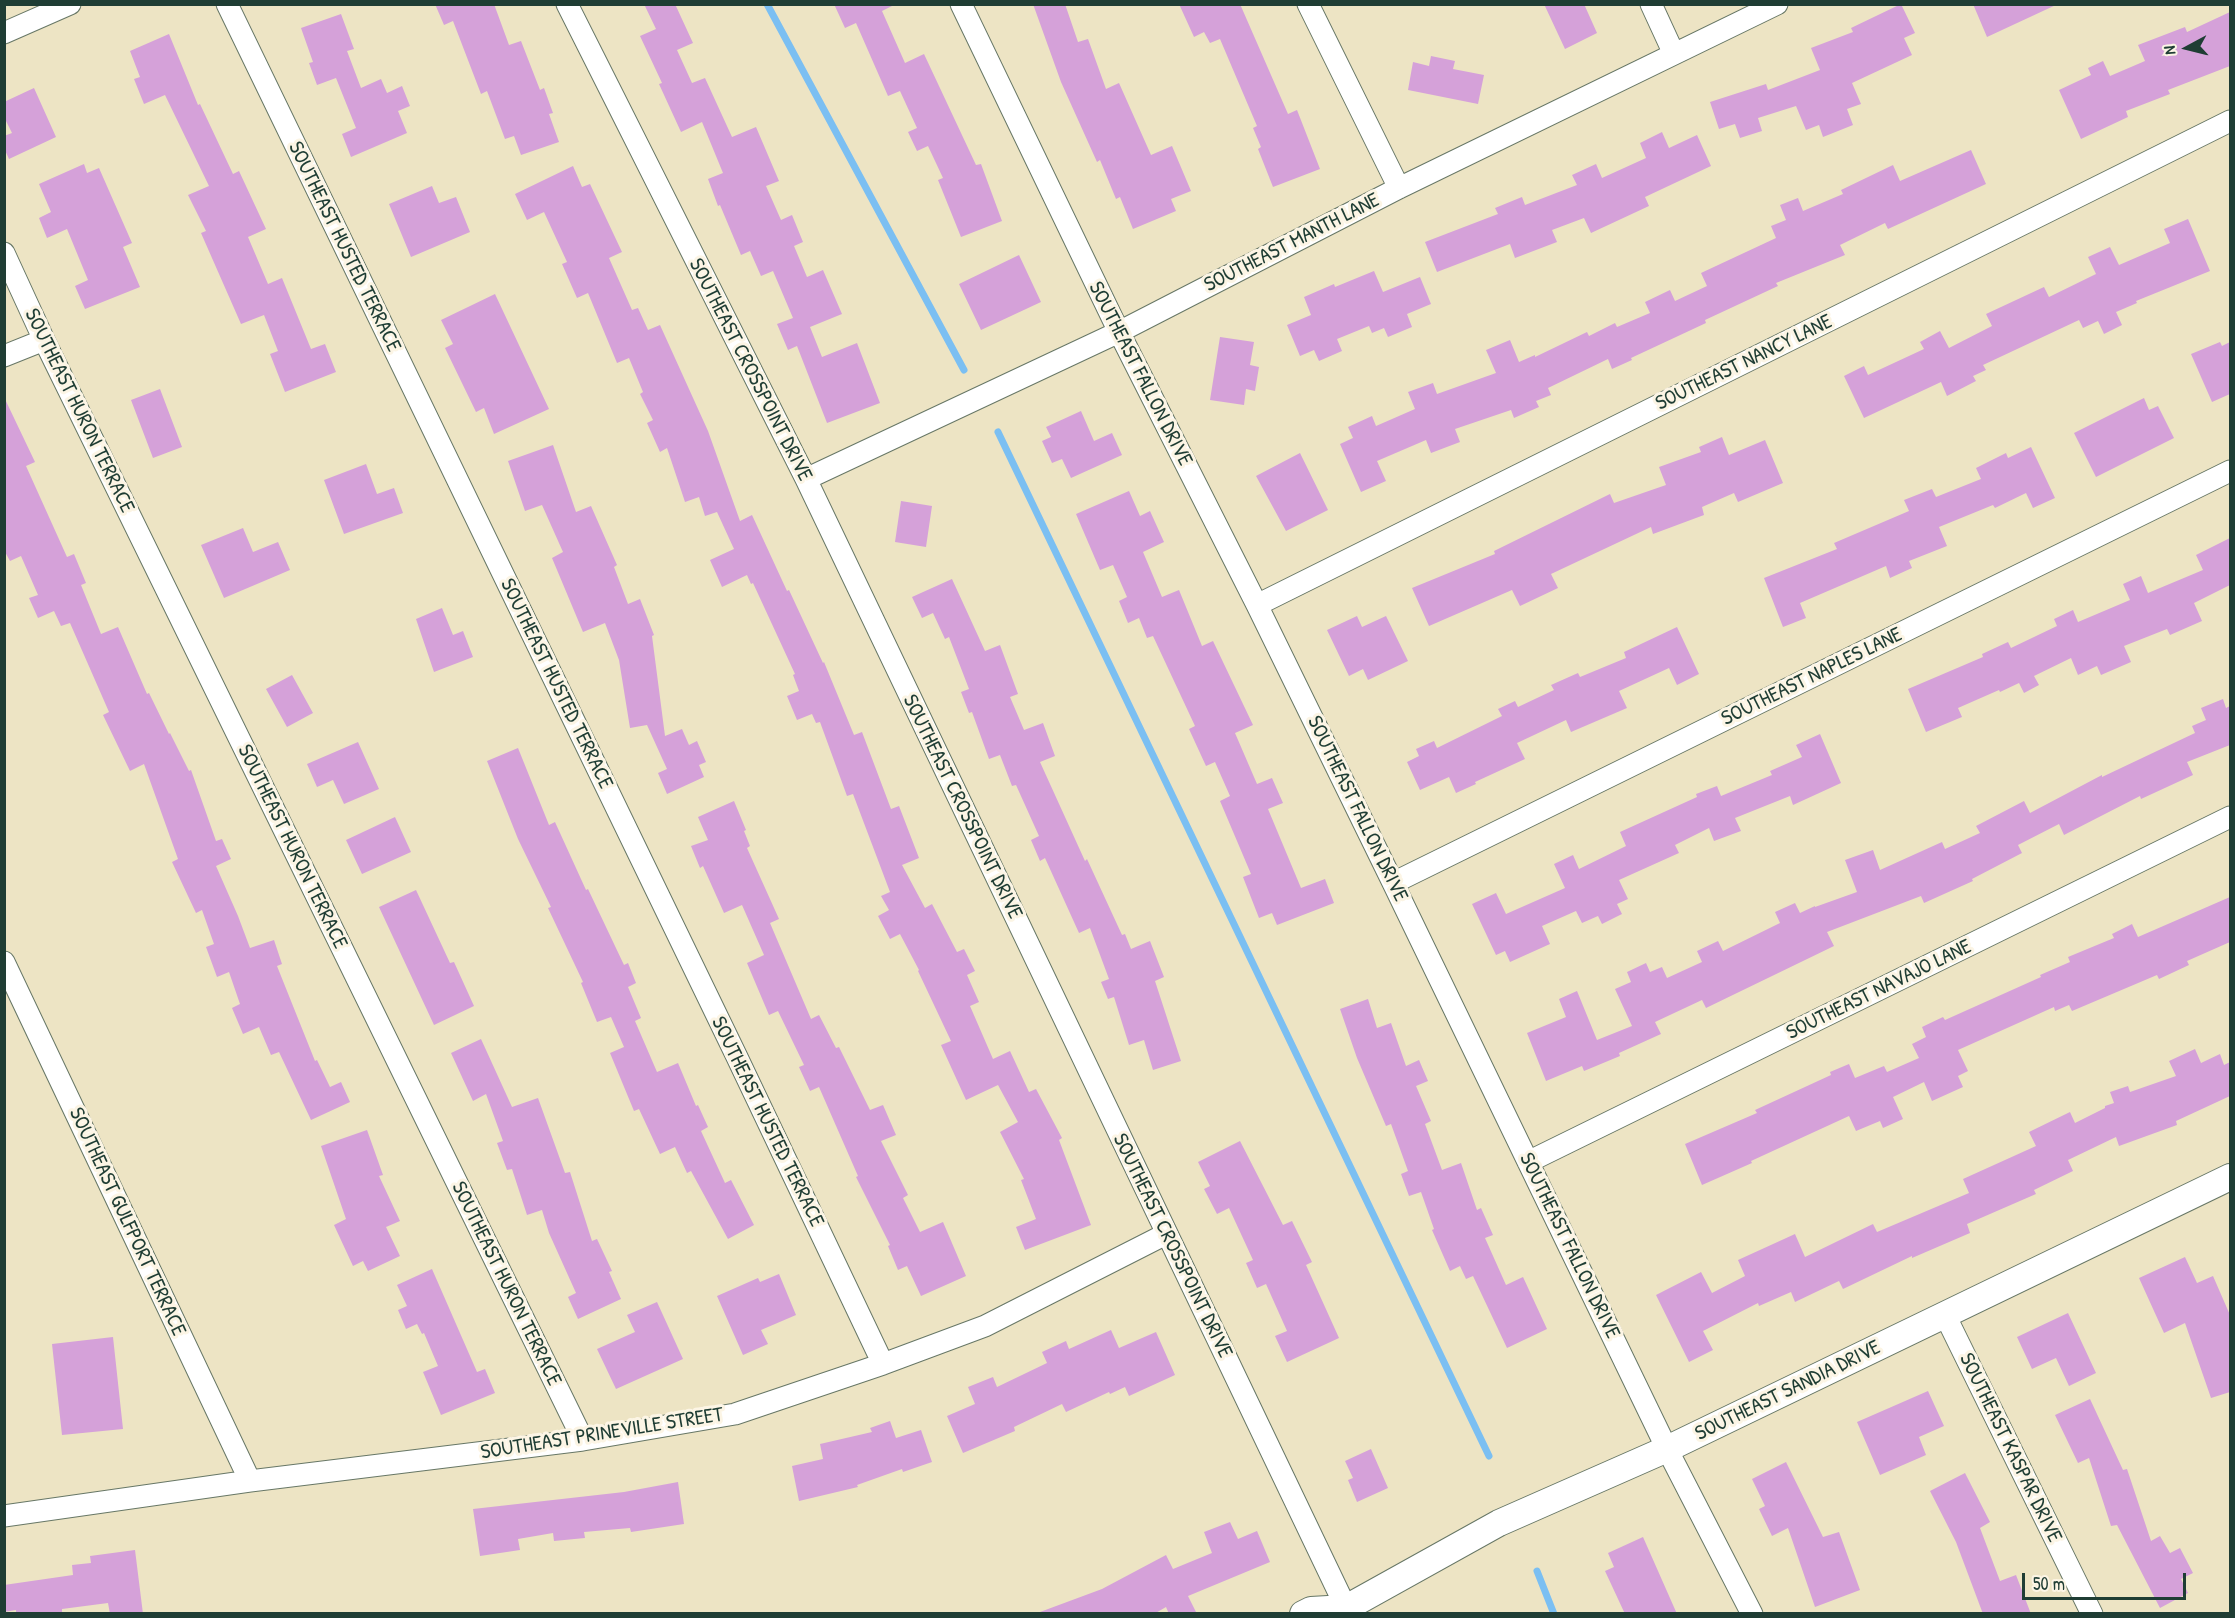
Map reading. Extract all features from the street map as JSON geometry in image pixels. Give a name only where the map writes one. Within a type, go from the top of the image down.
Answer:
[{"type":"street","points":[[4,33],[70,4]]},
{"type":"street","name":"SOUTHEAST HUSTED TERRACE","points":[[226,4],[883,1365]]},
{"type":"street","name":"SOUTHEAST CROSSPOINT DRIVE","points":[[567,4],[806,479],[1346,1612]]},
{"type":"street","name":"SOUTHEAST FALLON DRIVE","points":[[961,4],[1119,332],[1257,605],[1393,883],[1667,1449],[1752,1614]]},
{"type":"street","points":[[1308,4],[1399,188]]},
{"type":"street","points":[[1651,4],[1674,54]]},
{"type":"street","name":"SOUTHEAST MANTH LANE","points":[[806,479],[1119,332],[1399,188],[1776,4]]},
{"type":"street","name":"SOUTHEAST NANCY LANE","points":[[1257,605],[2230,121]]},
{"type":"street","name":"SOUTHEAST HURON TERRACE","points":[[4,253],[44,340],[583,1440]]},
{"type":"street","points":[[4,356],[44,340]]},
{"type":"street","name":"SOUTHEAST NAPLES LANE","points":[[1393,883],[2230,471]]},
{"type":"street","name":"SOUTHEAST NAVAJO LANE","points":[[1528,1162],[2230,818]]},
{"type":"street","name":"SOUTHEAST GULFPORT TERRACE","points":[[4,962],[250,1481]]},
{"type":"street","name":"SOUTHEAST SANDIA DRIVE","points":[[1303,1614],[1311,1610],[1346,1612],[1499,1523],[1667,1449],[2230,1179]]},
{"type":"street","name":"SOUTHEAST PRINEVILLE STREET","points":[[4,1516],[250,1481],[583,1440],[735,1414],[883,1365],[985,1326],[1166,1234]]},
{"type":"street","name":"SOUTHEAST KASPAR DRIVE","points":[[1945,1315],[2092,1614]]},
{"type":"building","points":[[435,4],[494,4],[509,45],[521,41],[540,90],[544,88],[553,113],[549,114],[559,142],[521,155],[514,136],[505,139],[487,91],[481,94],[453,21],[444,25]]},
{"type":"building","points":[[644,4],[675,4],[693,43],[677,50],[692,83],[705,78],[732,137],[756,127],[779,181],[766,186],[781,220],[792,215],[803,242],[794,246],[807,277],[823,270],[842,314],[810,327],[822,357],[857,343],[880,403],[827,423],[797,346],[788,350],[777,324],[793,318],[773,271],[761,276],[750,251],[741,255],[720,205],[718,206],[708,179],[723,173],[702,122],[681,132],[659,84],[662,83],[640,36],[656,29]]},
{"type":"building","points":[[834,4],[896,4],[882,11],[905,63],[924,54],[976,165],[981,164],[1002,221],[961,237],[938,180],[943,178],[928,146],[917,151],[908,132],[917,128],[900,91],[888,96],[856,23],[845,28]]},
{"type":"building","points":[[1033,4],[1065,4],[1078,42],[1088,39],[1106,89],[1119,83],[1151,155],[1172,146],[1191,191],[1171,199],[1176,211],[1133,229],[1120,197],[1116,199],[1100,160],[1097,162],[1061,82]]},
{"type":"building","points":[[1179,4],[1240,4],[1288,114],[1297,110],[1320,169],[1273,187],[1258,149],[1261,147],[1253,128],[1257,126],[1220,39],[1210,43],[1204,32],[1194,37]]},
{"type":"building","points":[[1544,4],[1584,4],[1597,33],[1565,49]]},
{"type":"building","points":[[1901,4],[1915,33],[1904,38],[1912,55],[1852,83],[1861,104],[1847,109],[1853,125],[1823,137],[1819,125],[1806,130],[1796,106],[1758,118],[1762,131],[1740,138],[1735,124],[1719,129],[1710,102],[1766,84],[1768,90],[1820,70],[1811,48],[1853,32],[1851,28]]},
{"type":"building","points":[[1973,4],[2058,4],[1987,37]]},
{"type":"building","points":[[2230,12],[2230,66],[2168,90],[2170,94],[2126,111],[2128,117],[2081,139],[2059,90],[2091,75],[2088,68],[2103,61],[2110,76],[2145,61],[2138,45],[2185,27],[2187,32]]},
{"type":"building","points":[[341,14],[354,49],[347,51],[361,88],[381,79],[387,93],[402,86],[410,106],[398,111],[407,133],[351,157],[342,134],[356,128],[336,78],[317,85],[309,63],[313,62],[301,28]]},
{"type":"building","points":[[169,34],[198,105],[200,104],[233,174],[239,171],[266,229],[248,237],[268,284],[282,278],[311,349],[325,344],[336,372],[285,392],[270,354],[278,351],[264,315],[241,324],[201,233],[206,231],[188,195],[209,186],[165,95],[144,104],[134,79],[140,77],[130,51]]},
{"type":"building","points":[[1431,56],[1455,61],[1453,69],[1484,75],[1478,104],[1408,90],[1413,62],[1429,66]]},
{"type":"building","points":[[34,88],[56,137],[9,159],[4,148],[4,136],[12,133],[4,117],[4,102]]},
{"type":"building","points":[[1662,132],[1669,148],[1697,135],[1711,166],[1645,197],[1649,206],[1591,233],[1584,218],[1552,230],[1557,242],[1515,258],[1510,244],[1437,272],[1425,242],[1498,214],[1495,208],[1522,197],[1525,205],[1577,185],[1572,175],[1596,164],[1602,178],[1646,158],[1640,143]]},
{"type":"building","points":[[1971,150],[1986,184],[1888,229],[1885,223],[1840,245],[1845,255],[1776,283],[1778,286],[1705,320],[1706,323],[1631,358],[1632,360],[1612,369],[1608,359],[1548,388],[1551,395],[1536,401],[1539,407],[1514,418],[1511,410],[1455,429],[1460,442],[1431,453],[1426,440],[1377,461],[1386,481],[1361,492],[1340,444],[1353,438],[1348,427],[1372,416],[1376,426],[1415,409],[1408,392],[1433,383],[1437,394],[1496,373],[1486,350],[1510,340],[1519,362],[1535,355],[1535,357],[1587,332],[1589,336],[1615,323],[1617,327],[1650,313],[1645,302],[1670,290],[1675,301],[1707,286],[1701,273],[1776,238],[1771,226],[1786,220],[1780,205],[1798,198],[1803,211],[1843,194],[1841,190],[1893,165],[1900,181]]},
{"type":"building","points":[[84,164],[87,173],[99,168],[132,243],[123,247],[140,287],[85,309],[75,286],[88,280],[67,229],[47,238],[39,218],[51,212],[39,184]]},
{"type":"building","points":[[573,166],[582,187],[590,184],[622,252],[609,258],[632,310],[638,308],[648,330],[660,325],[708,431],[740,521],[752,515],[787,591],[789,590],[824,662],[854,735],[862,732],[891,809],[899,806],[919,858],[902,865],[925,908],[932,904],[957,952],[964,949],[975,971],[967,975],[979,1002],[970,1006],[993,1059],[1010,1051],[1029,1092],[1036,1089],[1062,1138],[1059,1140],[1091,1225],[1025,1250],[1016,1227],[1036,1219],[1021,1180],[1024,1179],[1000,1132],[1018,1122],[998,1085],[966,1100],[941,1045],[951,1041],[919,970],[900,934],[890,939],[878,916],[889,910],[881,896],[890,892],[853,794],[847,796],[820,722],[816,723],[812,714],[797,720],[787,696],[799,691],[793,675],[795,674],[753,583],[751,584],[747,575],[722,587],[710,560],[734,549],[717,512],[705,516],[699,497],[685,502],[667,448],[660,452],[647,423],[653,420],[640,394],[643,392],[629,358],[617,363],[588,293],[577,298],[562,264],[567,262],[544,212],[527,220],[515,194]]},
{"type":"building","points":[[432,186],[439,203],[456,197],[470,232],[411,257],[389,204]]},
{"type":"building","points":[[2188,219],[2210,271],[2136,301],[2137,303],[2116,312],[2122,325],[2104,334],[2098,321],[2083,328],[2079,320],[1983,365],[1986,370],[1973,376],[1976,381],[1947,396],[1941,382],[1864,418],[1844,376],[1864,366],[1868,375],[1924,349],[1920,342],[1940,331],[1949,348],[1992,326],[1986,314],[2044,287],[2049,297],[2096,274],[2088,257],[2110,247],[2119,265],[2170,243],[2164,229]]},
{"type":"building","points":[[1019,255],[1041,302],[981,330],[959,284]]},
{"type":"building","points":[[1374,271],[1383,292],[1420,277],[1431,304],[1407,314],[1412,327],[1388,337],[1384,328],[1372,333],[1369,326],[1337,339],[1342,351],[1319,361],[1314,350],[1300,356],[1287,325],[1311,315],[1304,297]]},
{"type":"building","points":[[495,294],[549,409],[494,434],[484,408],[476,412],[445,348],[453,344],[441,320]]},
{"type":"building","points":[[1220,337],[1254,342],[1250,365],[1259,367],[1255,391],[1246,389],[1244,405],[1210,400]]},
{"type":"building","points":[[2220,342],[2222,346],[2230,342],[2230,394],[2212,402],[2191,354]]},
{"type":"building","points":[[160,389],[182,447],[153,458],[131,400]]},
{"type":"building","points":[[4,397],[35,462],[26,466],[67,557],[74,554],[86,583],[81,585],[101,634],[118,627],[147,694],[149,693],[189,771],[191,770],[216,841],[222,839],[231,859],[216,866],[250,948],[274,940],[282,964],[277,966],[315,1061],[317,1060],[330,1087],[341,1082],[350,1102],[311,1120],[279,1052],[271,1055],[259,1027],[243,1034],[232,1008],[240,1004],[229,972],[217,977],[206,947],[214,944],[202,910],[196,913],[172,862],[178,859],[144,764],[130,771],[103,715],[109,712],[70,623],[61,626],[54,611],[38,618],[29,598],[38,595],[21,556],[10,561],[4,550]]},
{"type":"building","points":[[2144,398],[2149,410],[2158,406],[2174,438],[2096,477],[2074,433]]},
{"type":"building","points":[[1081,411],[1094,441],[1112,433],[1122,455],[1071,478],[1062,459],[1052,463],[1042,441],[1051,437],[1046,427]]},
{"type":"building","points":[[1722,437],[1729,455],[1765,440],[1783,483],[1738,502],[1734,493],[1702,507],[1704,515],[1653,534],[1651,527],[1551,574],[1558,588],[1520,606],[1512,590],[1429,626],[1412,588],[1495,554],[1494,551],[1610,494],[1614,503],[1666,485],[1659,467],[1701,452],[1699,447]]},
{"type":"building","points":[[553,445],[576,512],[591,506],[617,565],[614,567],[628,604],[640,599],[654,635],[652,636],[665,736],[682,729],[689,745],[697,741],[706,762],[699,765],[704,777],[667,794],[658,773],[667,769],[647,725],[630,728],[619,660],[605,623],[583,632],[552,558],[563,552],[542,505],[525,511],[508,461]]},
{"type":"building","points":[[2031,447],[2055,498],[2033,508],[2026,493],[1995,508],[1993,505],[1939,527],[1947,546],[1909,561],[1912,568],[1890,578],[1886,566],[1800,603],[1806,618],[1783,627],[1764,578],[1837,549],[1834,543],[1909,511],[1904,500],[1932,489],[1936,497],[1981,479],[1976,468],[2006,453],[2008,458]]},
{"type":"building","points":[[1300,453],[1328,510],[1286,531],[1256,476]]},
{"type":"building","points":[[366,464],[377,494],[394,488],[403,513],[344,534],[324,480]]},
{"type":"building","points":[[1129,491],[1140,516],[1150,511],[1164,542],[1143,552],[1162,597],[1179,590],[1202,646],[1213,641],[1253,725],[1235,733],[1257,784],[1272,778],[1283,803],[1268,809],[1301,888],[1325,879],[1334,903],[1277,925],[1272,913],[1259,918],[1243,877],[1251,874],[1220,801],[1230,796],[1215,762],[1206,766],[1189,729],[1195,726],[1153,636],[1147,638],[1139,618],[1128,623],[1119,601],[1127,597],[1113,565],[1100,570],[1076,514]]},
{"type":"building","points":[[901,501],[932,506],[926,547],[895,542]]},
{"type":"building","points":[[243,528],[253,552],[278,542],[290,570],[224,598],[201,545]]},
{"type":"building","points":[[2230,538],[2230,585],[2194,603],[2202,621],[2170,635],[2167,629],[2124,646],[2131,662],[2101,675],[2097,666],[2078,675],[2071,658],[2034,676],[2039,685],[2024,693],[2019,683],[2000,692],[1999,690],[1958,708],[1962,717],[1926,732],[1908,689],[1983,657],[1982,654],[2008,642],[2011,648],[2057,626],[2054,619],[2073,610],[2078,622],[2130,600],[2123,584],[2141,576],[2148,593],[2203,570],[2196,555]]},
{"type":"building","points":[[952,579],[985,651],[1000,645],[1018,694],[1010,697],[1024,730],[1043,723],[1055,756],[1040,762],[1122,935],[1125,934],[1131,949],[1150,941],[1164,977],[1155,981],[1181,1061],[1153,1070],[1144,1040],[1129,1045],[1114,997],[1108,999],[1101,982],[1109,979],[1090,928],[1079,933],[1045,858],[1040,861],[1031,840],[1039,836],[1016,785],[1012,786],[1000,755],[989,759],[972,712],[969,713],[961,692],[969,689],[949,637],[945,639],[933,613],[922,618],[912,597]]},
{"type":"building","points":[[442,608],[453,635],[463,631],[473,657],[434,672],[416,619]]},
{"type":"building","points":[[1357,616],[1362,627],[1386,616],[1408,661],[1368,680],[1363,669],[1349,676],[1327,630]]},
{"type":"building","points":[[1677,627],[1699,674],[1677,685],[1669,668],[1619,691],[1627,708],[1571,732],[1566,720],[1517,743],[1525,759],[1475,782],[1476,784],[1456,793],[1449,777],[1420,790],[1407,762],[1419,756],[1416,749],[1434,741],[1437,748],[1502,716],[1498,709],[1515,701],[1518,707],[1554,690],[1551,685],[1578,673],[1580,677],[1626,658],[1624,652]]},
{"type":"building","points":[[292,675],[313,713],[287,727],[266,689]]},
{"type":"building","points":[[2223,699],[2226,708],[2230,706],[2230,745],[2187,762],[2193,775],[2141,799],[2140,796],[2064,835],[2059,824],[2018,845],[2022,853],[1972,879],[1973,881],[1924,903],[1921,896],[1827,932],[1834,946],[1706,1008],[1702,1000],[1655,1022],[1661,1034],[1619,1053],[1620,1056],[1584,1071],[1582,1066],[1546,1081],[1527,1033],[1566,1017],[1559,999],[1577,991],[1597,1040],[1632,1026],[1615,989],[1631,982],[1627,972],[1646,963],[1650,972],[1662,967],[1667,978],[1702,962],[1697,951],[1718,941],[1723,951],[1780,923],[1775,912],[1795,903],[1800,913],[1857,892],[1845,860],[1873,850],[1880,870],[1942,842],[1945,849],[1980,833],[1976,826],[2024,801],[2030,813],[2102,775],[2102,777],[2195,733],[2192,726],[2206,720],[2201,708]]},
{"type":"building","points":[[1820,734],[1841,783],[1793,805],[1790,796],[1735,818],[1741,831],[1714,841],[1709,828],[1675,845],[1679,853],[1619,880],[1628,899],[1617,904],[1622,914],[1602,924],[1598,916],[1582,923],[1576,911],[1542,926],[1550,944],[1510,962],[1505,951],[1496,955],[1472,904],[1496,893],[1506,914],[1565,888],[1554,864],[1573,855],[1579,869],[1626,846],[1620,832],[1697,797],[1696,794],[1717,786],[1721,796],[1772,775],[1770,771],[1802,757],[1796,745]]},
{"type":"building","points":[[358,742],[379,789],[344,804],[333,780],[317,787],[307,764]]},
{"type":"building","points":[[518,748],[549,825],[555,822],[624,965],[628,963],[636,983],[628,987],[641,1018],[635,1021],[657,1072],[678,1063],[696,1106],[698,1105],[708,1127],[701,1131],[725,1183],[731,1180],[754,1225],[728,1239],[691,1171],[687,1173],[675,1147],[660,1154],[639,1109],[634,1111],[610,1053],[624,1047],[611,1017],[597,1022],[581,983],[583,982],[548,908],[551,907],[518,839],[487,761]]},
{"type":"building","points":[[734,801],[746,830],[744,831],[750,846],[747,848],[779,919],[770,923],[811,1019],[819,1015],[836,1048],[839,1047],[870,1110],[883,1105],[896,1135],[881,1141],[908,1195],[903,1198],[920,1232],[943,1222],[966,1276],[921,1296],[907,1266],[898,1270],[888,1246],[890,1245],[856,1177],[858,1176],[819,1087],[810,1091],[799,1067],[804,1065],[778,1011],[769,1015],[747,963],[764,955],[742,905],[724,913],[703,866],[700,868],[691,846],[708,840],[698,817]]},
{"type":"building","points":[[395,817],[411,852],[362,874],[346,840]]},
{"type":"building","points":[[416,890],[450,963],[454,962],[474,1006],[434,1025],[379,907]]},
{"type":"building","points":[[2230,897],[2230,942],[2187,961],[2189,965],[2159,979],[2157,975],[2072,1011],[2069,1005],[2055,1011],[2054,1007],[1958,1050],[1968,1071],[1958,1076],[1963,1087],[1932,1101],[1924,1082],[1893,1097],[1903,1119],[1883,1128],[1880,1121],[1856,1131],[1849,1116],[1702,1185],[1685,1144],[1757,1113],[1755,1110],[1831,1075],[1830,1072],[1849,1064],[1855,1078],[1884,1066],[1887,1072],[1919,1058],[1912,1044],[1926,1037],[1922,1027],[1943,1017],[1945,1020],[2041,977],[2040,975],[2070,962],[2068,957],[2114,938],[2112,934],[2132,924],[2138,937]]},
{"type":"building","points":[[1368,999],[1377,1028],[1391,1023],[1406,1066],[1419,1060],[1428,1081],[1416,1086],[1431,1121],[1425,1124],[1442,1170],[1461,1163],[1477,1210],[1481,1208],[1493,1235],[1485,1238],[1506,1285],[1523,1277],[1547,1329],[1507,1348],[1473,1276],[1466,1279],[1460,1266],[1450,1271],[1432,1230],[1434,1229],[1421,1192],[1409,1196],[1401,1174],[1408,1171],[1391,1124],[1386,1126],[1357,1058],[1340,1009]]},
{"type":"building","points":[[481,1039],[512,1107],[538,1098],[565,1173],[570,1172],[592,1241],[597,1239],[612,1271],[609,1272],[621,1299],[578,1319],[568,1297],[576,1293],[549,1233],[542,1210],[527,1215],[512,1169],[507,1170],[497,1143],[503,1141],[486,1094],[473,1101],[451,1053]]},
{"type":"building","points":[[2195,1049],[2201,1063],[2220,1054],[2224,1065],[2230,1062],[2230,1096],[2176,1121],[2177,1125],[2119,1146],[2116,1137],[2068,1160],[2073,1171],[2034,1190],[2036,1194],[1967,1224],[1970,1233],[1912,1258],[1912,1256],[1843,1289],[1839,1281],[1795,1302],[1791,1292],[1759,1306],[1758,1303],[1703,1331],[1713,1350],[1689,1362],[1656,1295],[1701,1272],[1712,1293],[1745,1276],[1738,1260],[1795,1234],[1805,1257],[1873,1224],[1877,1232],[1969,1193],[1963,1179],[2036,1146],[2029,1132],[2070,1112],[2075,1123],[2114,1103],[2110,1092],[2128,1086],[2130,1092],[2176,1076],[2169,1061]]},
{"type":"building","points":[[367,1130],[383,1175],[379,1176],[400,1221],[386,1227],[400,1256],[368,1271],[363,1261],[353,1266],[334,1225],[346,1219],[321,1146]]},
{"type":"building","points":[[1240,1141],[1283,1225],[1292,1221],[1312,1262],[1306,1265],[1339,1338],[1287,1362],[1275,1336],[1287,1331],[1266,1284],[1257,1288],[1246,1263],[1253,1260],[1229,1208],[1217,1214],[1204,1189],[1210,1186],[1198,1162]]},
{"type":"building","points":[[2185,1257],[2197,1283],[2213,1276],[2230,1315],[2230,1392],[2211,1398],[2185,1323],[2164,1333],[2139,1278]]},
{"type":"building","points":[[432,1269],[477,1372],[485,1369],[495,1393],[441,1415],[423,1372],[438,1366],[424,1333],[422,1334],[417,1324],[406,1329],[398,1310],[407,1306],[397,1285]]},
{"type":"building","points":[[779,1274],[796,1315],[761,1330],[768,1344],[743,1355],[717,1296],[758,1278],[760,1282]]},
{"type":"building","points":[[657,1302],[683,1359],[616,1389],[597,1349],[635,1332],[627,1315]]},
{"type":"building","points":[[2068,1313],[2096,1373],[2069,1386],[2056,1358],[2032,1369],[2017,1337]]},
{"type":"building","points":[[1111,1330],[1119,1348],[1156,1332],[1175,1375],[1129,1396],[1125,1387],[1066,1412],[1062,1404],[1014,1427],[1015,1431],[963,1453],[947,1416],[975,1404],[968,1387],[993,1377],[997,1387],[1047,1363],[1042,1352],[1066,1341],[1069,1349]]},
{"type":"building","points":[[113,1337],[123,1429],[62,1435],[52,1344]]},
{"type":"building","points":[[1928,1391],[1944,1426],[1919,1437],[1926,1455],[1880,1475],[1857,1422]]},
{"type":"building","points":[[2090,1399],[2123,1470],[2127,1469],[2151,1541],[2160,1536],[2170,1553],[2180,1548],[2193,1573],[2181,1579],[2188,1593],[2160,1608],[2117,1525],[2111,1526],[2089,1458],[2078,1463],[2055,1415]]},
{"type":"building","points":[[890,1421],[896,1438],[921,1430],[932,1462],[903,1472],[902,1469],[857,1485],[858,1487],[799,1501],[792,1466],[823,1459],[820,1444],[872,1432],[870,1428]]},
{"type":"building","points":[[1371,1449],[1388,1488],[1357,1502],[1348,1480],[1353,1478],[1345,1461]]},
{"type":"building","points":[[1786,1462],[1823,1537],[1839,1532],[1860,1590],[1815,1607],[1788,1528],[1772,1536],[1759,1509],[1765,1506],[1752,1479]]},
{"type":"building","points":[[1965,1473],[1990,1522],[1980,1528],[2000,1581],[2016,1575],[2031,1614],[1983,1614],[1956,1542],[1930,1491]]},
{"type":"building","points":[[678,1482],[684,1524],[631,1532],[630,1528],[584,1532],[585,1538],[554,1541],[553,1533],[518,1539],[520,1550],[480,1556],[473,1509],[624,1492]]},
{"type":"building","points":[[1230,1522],[1238,1539],[1257,1531],[1270,1562],[1188,1596],[1197,1614],[1169,1614],[1166,1607],[1154,1614],[1041,1614],[1040,1612],[1102,1589],[1166,1555],[1173,1569],[1212,1553],[1204,1532]]},
{"type":"building","points":[[1643,1537],[1677,1614],[1625,1614],[1605,1571],[1614,1567],[1608,1553]]},
{"type":"building","points":[[135,1550],[143,1614],[110,1614],[108,1603],[62,1609],[62,1614],[16,1614],[16,1610],[4,1612],[4,1585],[73,1575],[72,1565],[91,1563],[90,1556]]},
{"type":"waterway","points":[[767,4],[964,370]]},
{"type":"waterway","points":[[998,432],[1489,1456]]},
{"type":"waterway","points":[[1537,1571],[1554,1614]]}]
